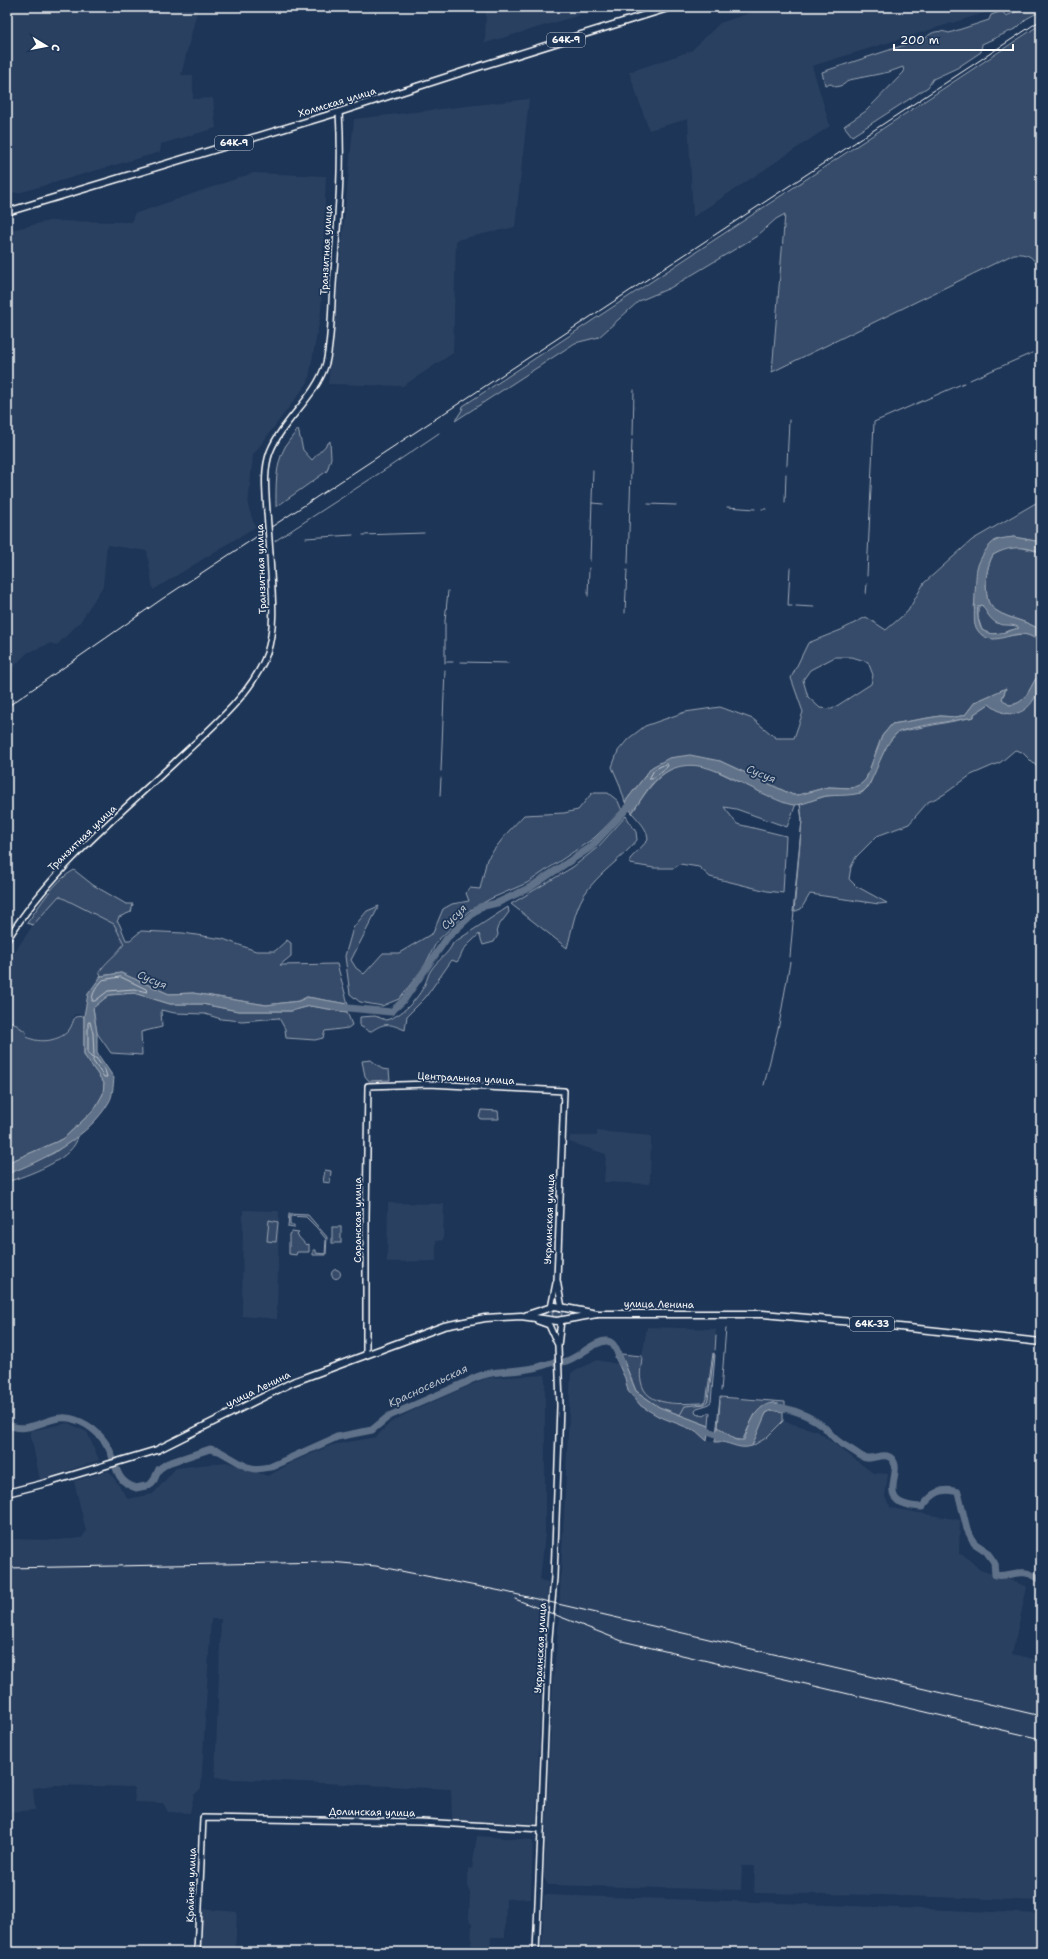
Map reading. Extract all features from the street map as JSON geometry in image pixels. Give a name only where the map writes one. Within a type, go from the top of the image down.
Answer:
[{"type":"main road","name":"Холмская улица","points":[[7,212],[339,112],[671,7]]},
{"type":"main road","name":"Транзитная улица","points":[[7,940],[28,908],[51,881],[204,734],[244,693],[254,679],[267,652],[272,627],[267,512],[267,464],[270,452],[278,438],[320,380],[326,363],[329,343],[336,247],[341,136],[339,112]]},
{"type":"main road","name":"Центральная улица","points":[[368,1086],[429,1084],[564,1092]]},
{"type":"main road","name":"Саранская улица","points":[[366,1354],[368,1086]]},
{"type":"main road","name":"Украинская улица","points":[[536,1952],[554,1577],[560,1406],[558,1348],[561,1320],[564,1313],[557,1280],[564,1092]]},
{"type":"main road","points":[[551,1308],[557,1280]]},
{"type":"main road","name":"улица Ленина","points":[[521,1316],[555,1306],[597,1314]]},
{"type":"main road","name":"Украинская улица","points":[[551,1308],[549,1313],[558,1348]]},
{"type":"main road","name":"улица Ленина","points":[[7,1493],[50,1482],[163,1447],[273,1392],[366,1354],[444,1326],[485,1318],[521,1316],[557,1321],[597,1314],[763,1314],[845,1321],[1041,1342]]},
{"type":"main road","points":[[521,1316],[549,1325],[558,1348]]},
{"type":"main road","points":[[558,1348],[563,1327],[575,1317]]},
{"type":"main road","name":"Долинская улица","points":[[203,1818],[421,1822],[541,1829]]},
{"type":"main road","name":"Крайняя улица","points":[[197,1952],[203,1818]]},
{"type":"shaded area","points":[[7,7],[198,7],[181,75],[193,75],[193,99],[213,98],[216,128],[161,144],[160,152],[18,193],[7,192]]},
{"type":"shaded area","points":[[486,7],[576,7],[580,15],[485,43]]},
{"type":"shaded area","points":[[768,7],[1004,7],[812,66],[830,126],[693,217],[688,119],[649,130],[629,72],[691,51],[720,23]]},
{"type":"shaded area","points":[[1027,7],[1041,7],[1041,11],[1026,19],[1017,28],[982,44],[981,52],[957,68],[933,79],[928,87],[852,136],[844,126],[866,111],[904,72],[903,67],[889,72],[849,80],[843,85],[836,87],[831,84],[825,85],[822,72],[926,38],[933,33],[940,31],[949,33],[989,20],[991,15],[1002,11],[1006,16]]},
{"type":"shaded area","points":[[1041,24],[1041,290],[1038,269],[1033,259],[1022,254],[1014,254],[772,372],[785,214],[776,219],[757,236],[670,288],[639,301],[599,337],[575,343],[455,421],[463,406]]},
{"type":"shaded area","points":[[529,99],[515,227],[456,240],[453,353],[403,386],[328,384],[354,119]]},
{"type":"shaded area","points":[[253,173],[326,176],[321,312],[308,382],[253,455],[248,506],[255,527],[153,590],[147,551],[107,545],[103,586],[80,622],[56,646],[51,643],[27,653],[7,674],[7,231],[49,221],[132,222],[134,214]]},
{"type":"shaded area","points":[[298,429],[303,450],[312,460],[330,441],[331,458],[327,471],[276,507],[279,461],[286,445]]},
{"type":"shaded area","points":[[1041,500],[1041,542],[1014,537],[995,540],[976,595],[974,607],[982,635],[1005,636],[1026,634],[1033,637],[1041,644],[1041,672],[1025,698],[1016,704],[1009,705],[1002,699],[1006,689],[975,702],[965,715],[956,717],[940,716],[892,724],[882,736],[866,779],[861,785],[853,788],[828,787],[793,795],[720,761],[652,767],[625,802],[612,767],[618,751],[628,739],[645,726],[685,712],[720,707],[753,719],[776,738],[794,738],[803,712],[791,678],[808,643],[841,630],[866,617],[886,630],[908,611],[924,583],[972,540]],"holes":[[[835,657],[852,657],[868,662],[873,675],[871,684],[832,709],[820,708],[808,697],[803,680],[810,670]]]},
{"type":"shaded area","points":[[1018,547],[1041,552],[1041,631],[1029,624],[1001,614],[989,604],[987,599],[986,577],[993,555],[1004,549]]},
{"type":"shaded area","points":[[982,605],[997,622],[1019,626],[1019,628],[996,634],[982,630],[978,618],[978,608]]},
{"type":"shaded area","points":[[1041,686],[1041,771],[1022,752],[1015,750],[1001,762],[971,775],[943,795],[928,802],[909,824],[877,836],[856,857],[851,867],[849,879],[856,886],[887,903],[879,904],[810,894],[801,909],[793,912],[802,820],[800,804],[826,796],[862,793],[869,786],[888,743],[898,732],[974,717],[974,714],[989,704],[1005,714],[1037,695]]},
{"type":"shaded area","points":[[694,764],[708,767],[765,794],[796,804],[787,827],[736,809],[724,807],[737,824],[786,836],[783,893],[767,891],[710,877],[699,867],[680,864],[674,868],[654,868],[630,864],[630,859],[648,840],[645,829],[632,813],[657,779],[670,769],[680,765]]},
{"type":"shaded area","points":[[592,793],[608,793],[618,801],[622,811],[594,838],[527,883],[490,899],[469,911],[437,941],[424,967],[399,999],[382,1006],[360,1002],[350,994],[345,956],[353,928],[367,911],[379,906],[351,960],[356,968],[364,974],[383,953],[399,953],[433,933],[443,909],[452,904],[469,901],[466,893],[470,888],[480,889],[487,859],[507,833],[524,815],[564,813],[578,810]]},
{"type":"shaded area","points":[[626,816],[636,832],[637,840],[596,880],[584,895],[576,914],[567,948],[511,904],[573,867],[598,847]]},
{"type":"shaded area","points":[[74,870],[93,885],[126,904],[133,904],[131,912],[119,917],[117,922],[119,923],[126,940],[130,940],[141,931],[183,933],[223,939],[256,951],[275,951],[287,940],[291,943],[291,956],[280,965],[337,964],[348,1004],[307,997],[299,1001],[266,1005],[193,993],[169,994],[121,973],[101,976],[99,972],[124,944],[114,924],[59,896],[33,925],[27,923],[42,901],[60,880]]},
{"type":"shaded area","points":[[59,896],[114,924],[124,944],[119,953],[106,962],[99,972],[101,976],[88,994],[84,1016],[75,1014],[72,1018],[75,1021],[69,1030],[55,1039],[34,1041],[27,1037],[12,1020],[7,1018],[7,984],[11,982],[7,967],[12,956],[33,925]]},
{"type":"shaded area","points":[[508,907],[509,912],[497,928],[498,935],[494,942],[483,945],[479,934],[465,948],[457,962],[452,960],[425,998],[407,1016],[405,1030],[390,1025],[383,1025],[370,1032],[360,1026],[360,1017],[375,1016],[386,1020],[404,1011],[422,990],[429,973],[453,943]]},
{"type":"shaded area","points":[[134,993],[170,1004],[202,1004],[238,1011],[291,1011],[310,1006],[347,1012],[352,1025],[348,1028],[325,1031],[323,1038],[315,1040],[286,1038],[285,1029],[279,1018],[242,1021],[221,1019],[205,1014],[175,1013],[161,1010],[162,1027],[141,1032],[142,1055],[111,1053],[97,1033],[93,1007],[109,995]]},
{"type":"shaded area","points":[[84,1016],[84,1055],[104,1083],[103,1094],[94,1110],[63,1139],[7,1163],[7,1018],[26,1032],[27,1037],[43,1041],[55,1039],[65,1034],[72,1025],[75,1017]]},
{"type":"shaded area","points":[[371,1060],[382,1069],[389,1070],[390,1080],[369,1081],[365,1076],[362,1061]]},
{"type":"shaded area","points":[[481,1110],[498,1111],[499,1119],[479,1118]]},
{"type":"shaded area","points":[[597,1131],[651,1136],[650,1184],[604,1182],[606,1154],[569,1142],[570,1136],[597,1136]]},
{"type":"shaded area","points":[[76,1137],[77,1140],[73,1148],[57,1161],[7,1182],[7,1174],[54,1153]]},
{"type":"shaded area","points":[[325,1170],[331,1171],[330,1183],[323,1182]]},
{"type":"shaded area","points":[[388,1203],[444,1204],[443,1240],[436,1241],[436,1261],[387,1262]]},
{"type":"shaded area","points":[[243,1210],[279,1211],[277,1319],[242,1316]]},
{"type":"shaded area","points":[[289,1214],[308,1215],[327,1237],[326,1255],[313,1255],[313,1250],[316,1250],[316,1253],[325,1254],[326,1239],[317,1228],[306,1217],[290,1216],[290,1225],[294,1225],[294,1228],[288,1227]]},
{"type":"shaded area","points":[[269,1220],[278,1222],[276,1242],[267,1241]]},
{"type":"shaded area","points":[[332,1227],[341,1227],[341,1243],[332,1243]]},
{"type":"shaded area","points":[[292,1232],[299,1233],[297,1235],[306,1245],[309,1244],[309,1252],[297,1252],[296,1255],[289,1254],[289,1234]]},
{"type":"shaded area","points":[[336,1269],[341,1274],[336,1279],[331,1274]]},
{"type":"shaded area","points":[[555,1308],[559,1308],[561,1309],[561,1317],[555,1318],[552,1315],[552,1311]]},
{"type":"shaded area","points":[[647,1327],[716,1329],[710,1382],[704,1403],[662,1402],[652,1398],[643,1388],[641,1381],[642,1356]]},
{"type":"shaded area","points":[[713,1353],[715,1355],[711,1402],[695,1410],[696,1413],[704,1416],[710,1412],[709,1426],[659,1407],[636,1391],[621,1354],[642,1356],[640,1378],[644,1390],[650,1396],[666,1402],[686,1404],[704,1403],[707,1396]]},
{"type":"shaded area","points":[[597,1360],[618,1364],[625,1378],[628,1391],[649,1411],[696,1431],[708,1441],[719,1441],[733,1446],[748,1448],[766,1438],[783,1421],[817,1431],[873,1473],[888,1474],[885,1497],[891,1508],[960,1520],[959,1554],[965,1556],[980,1570],[1027,1587],[1012,1654],[1041,1661],[1041,1678],[1036,1701],[1041,1702],[1041,1901],[879,1895],[755,1893],[755,1866],[742,1866],[741,1890],[548,1885],[544,1878],[553,1680],[558,1632],[571,1373]]},
{"type":"shaded area","points":[[545,1375],[545,1534],[540,1581],[548,1583],[545,1634],[541,1634],[538,1680],[541,1688],[536,1824],[452,1820],[451,1789],[215,1778],[221,1619],[211,1619],[201,1788],[194,1795],[190,1813],[168,1812],[163,1803],[135,1802],[134,1787],[54,1785],[33,1788],[35,1810],[7,1812],[7,1539],[56,1540],[82,1538],[86,1531],[74,1481],[109,1471],[128,1499],[153,1494],[176,1468],[226,1462],[268,1476],[293,1462],[332,1445],[376,1437],[391,1422],[487,1378]]},
{"type":"shaded area","points":[[720,1397],[785,1402],[785,1406],[774,1403],[755,1414],[742,1441],[732,1438],[717,1426]]},
{"type":"shaded area","points":[[772,1410],[783,1412],[783,1421],[766,1438],[752,1446],[762,1420],[768,1412]]},
{"type":"shaded area","points":[[68,1423],[87,1432],[99,1460],[40,1480],[30,1431]]},
{"type":"shaded area","points":[[477,1836],[533,1840],[531,1898],[506,1899],[505,1937],[491,1937],[490,1952],[471,1951],[472,1923],[470,1922],[469,1918],[470,1893],[468,1889],[468,1868],[472,1869]]},
{"type":"shaded area","points":[[544,1895],[759,1902],[1041,1914],[1041,1952],[542,1952]]},
{"type":"shaded area","points":[[202,1909],[237,1912],[235,1952],[201,1952]]},
{"type":"water","points":[[1014,537],[1041,542],[1041,552],[1016,548],[1005,550],[993,555],[986,577],[987,599],[989,604],[1001,614],[1029,624],[1041,631],[1041,644],[1033,637],[1025,634],[1017,634],[996,639],[989,638],[981,634],[974,622],[977,568],[981,558],[993,542],[999,539]],"holes":[[[982,605],[990,618],[995,622],[1019,628],[996,634],[982,630],[978,618],[978,606]]]},
{"type":"water","points":[[1041,672],[1037,693],[1032,702],[1026,709],[1018,713],[1009,714],[1000,711],[989,704],[974,714],[974,717],[922,726],[897,733],[886,747],[870,782],[862,792],[859,793],[826,796],[802,804],[794,805],[777,800],[718,772],[704,767],[691,765],[677,767],[664,773],[643,795],[632,813],[625,802],[652,767],[669,758],[690,755],[720,761],[793,795],[828,787],[852,788],[861,784],[866,779],[882,736],[892,724],[940,716],[956,717],[965,715],[975,702],[1006,688],[1002,699],[1009,705],[1016,704],[1025,697]]},
{"type":"water","points":[[121,973],[169,994],[193,993],[266,1005],[299,1001],[307,997],[348,1004],[347,1012],[310,1006],[291,1011],[238,1011],[202,1004],[170,1004],[134,993],[109,995],[93,1008],[97,1033],[97,1053],[114,1078],[112,1094],[109,1102],[90,1126],[64,1146],[21,1169],[7,1174],[7,1163],[63,1139],[94,1110],[103,1094],[104,1083],[84,1055],[84,1016],[88,994],[101,976]]},
{"type":"water","points":[[621,1354],[636,1391],[659,1407],[709,1426],[707,1441],[696,1431],[658,1416],[641,1406],[628,1391],[625,1378],[615,1357]]},
{"type":"water","points":[[774,1403],[785,1406],[783,1412],[772,1410],[766,1413],[752,1446],[742,1447],[724,1442],[715,1442],[717,1426],[736,1440],[744,1440],[751,1422],[758,1411],[768,1404]]},
{"type":"waterway","points":[[970,380],[1032,353]]},
{"type":"waterway","points":[[867,576],[874,422],[964,383]]},
{"type":"waterway","points":[[633,435],[634,390]]},
{"type":"waterway","points":[[787,465],[789,420]]},
{"type":"waterway","points":[[275,541],[439,433]]},
{"type":"waterway","points":[[628,563],[632,440]]},
{"type":"waterway","points":[[590,561],[593,470]]},
{"type":"waterway","points":[[785,503],[786,474]]},
{"type":"waterway","points":[[592,503],[603,504]]},
{"type":"waterway","points":[[648,504],[676,505]]},
{"type":"waterway","points":[[727,507],[755,509]]},
{"type":"waterway","points":[[363,535],[424,533]]},
{"type":"waterway","points":[[306,538],[353,535]]},
{"type":"waterway","points":[[588,596],[589,568]]},
{"type":"waterway","points":[[790,568],[788,606],[792,606]]},
{"type":"waterway","points":[[625,613],[627,570]]},
{"type":"waterway","points":[[866,594],[867,584]]},
{"type":"waterway","points":[[445,663],[445,621],[448,591]]},
{"type":"waterway","points":[[796,606],[814,607]]},
{"type":"waterway","points":[[446,662],[453,662]]},
{"type":"waterway","points":[[460,662],[508,663]]},
{"type":"waterway","points":[[441,771],[445,670]]},
{"type":"waterway","points":[[440,796],[441,778]]},
{"type":"waterway","name":"Сусуя","points":[[338,1007],[391,1012],[404,1000],[447,938],[480,907],[497,903],[529,888],[591,847],[634,801]]},
{"type":"waterway","points":[[790,957],[802,820],[800,804]]},
{"type":"waterway","points":[[764,1085],[779,1025],[790,962]]},
{"type":"waterway","points":[[721,1391],[726,1328]]},
{"type":"waterway","points":[[715,1350],[716,1336]]},
{"type":"waterway","name":"Красносельская","points":[[7,1425],[25,1428],[58,1418],[70,1418],[82,1422],[97,1433],[105,1442],[121,1479],[136,1488],[150,1485],[159,1469],[168,1463],[210,1449],[219,1451],[247,1467],[256,1469],[270,1467],[337,1437],[372,1430],[389,1416],[475,1378],[491,1373],[524,1370],[554,1362],[563,1362],[574,1358],[602,1342],[607,1341],[613,1344],[621,1363]]},
{"type":"waterway","points":[[680,1415],[685,1406],[705,1404],[708,1400],[714,1353]]},
{"type":"waterway","points":[[718,1429],[720,1401]]},
{"type":"waterway","name":"Красносельская","points":[[775,1407],[794,1411],[812,1419],[823,1426],[838,1441],[865,1458],[885,1456],[892,1459],[895,1465],[893,1488],[894,1495],[898,1501],[907,1505],[922,1507],[938,1492],[947,1490],[958,1492],[967,1529],[974,1543],[986,1551],[994,1562],[995,1575],[1027,1573],[1041,1580]]},
{"type":"waterway","name":"Красносельская","points":[[700,1428],[724,1437]]},
{"type":"railway","points":[[7,707],[162,599],[1041,20]]},
{"type":"railway","points":[[7,1568],[330,1562],[376,1566],[506,1592],[1041,1716]]},
{"type":"railway","points":[[515,1599],[622,1641],[1041,1739]]}]
